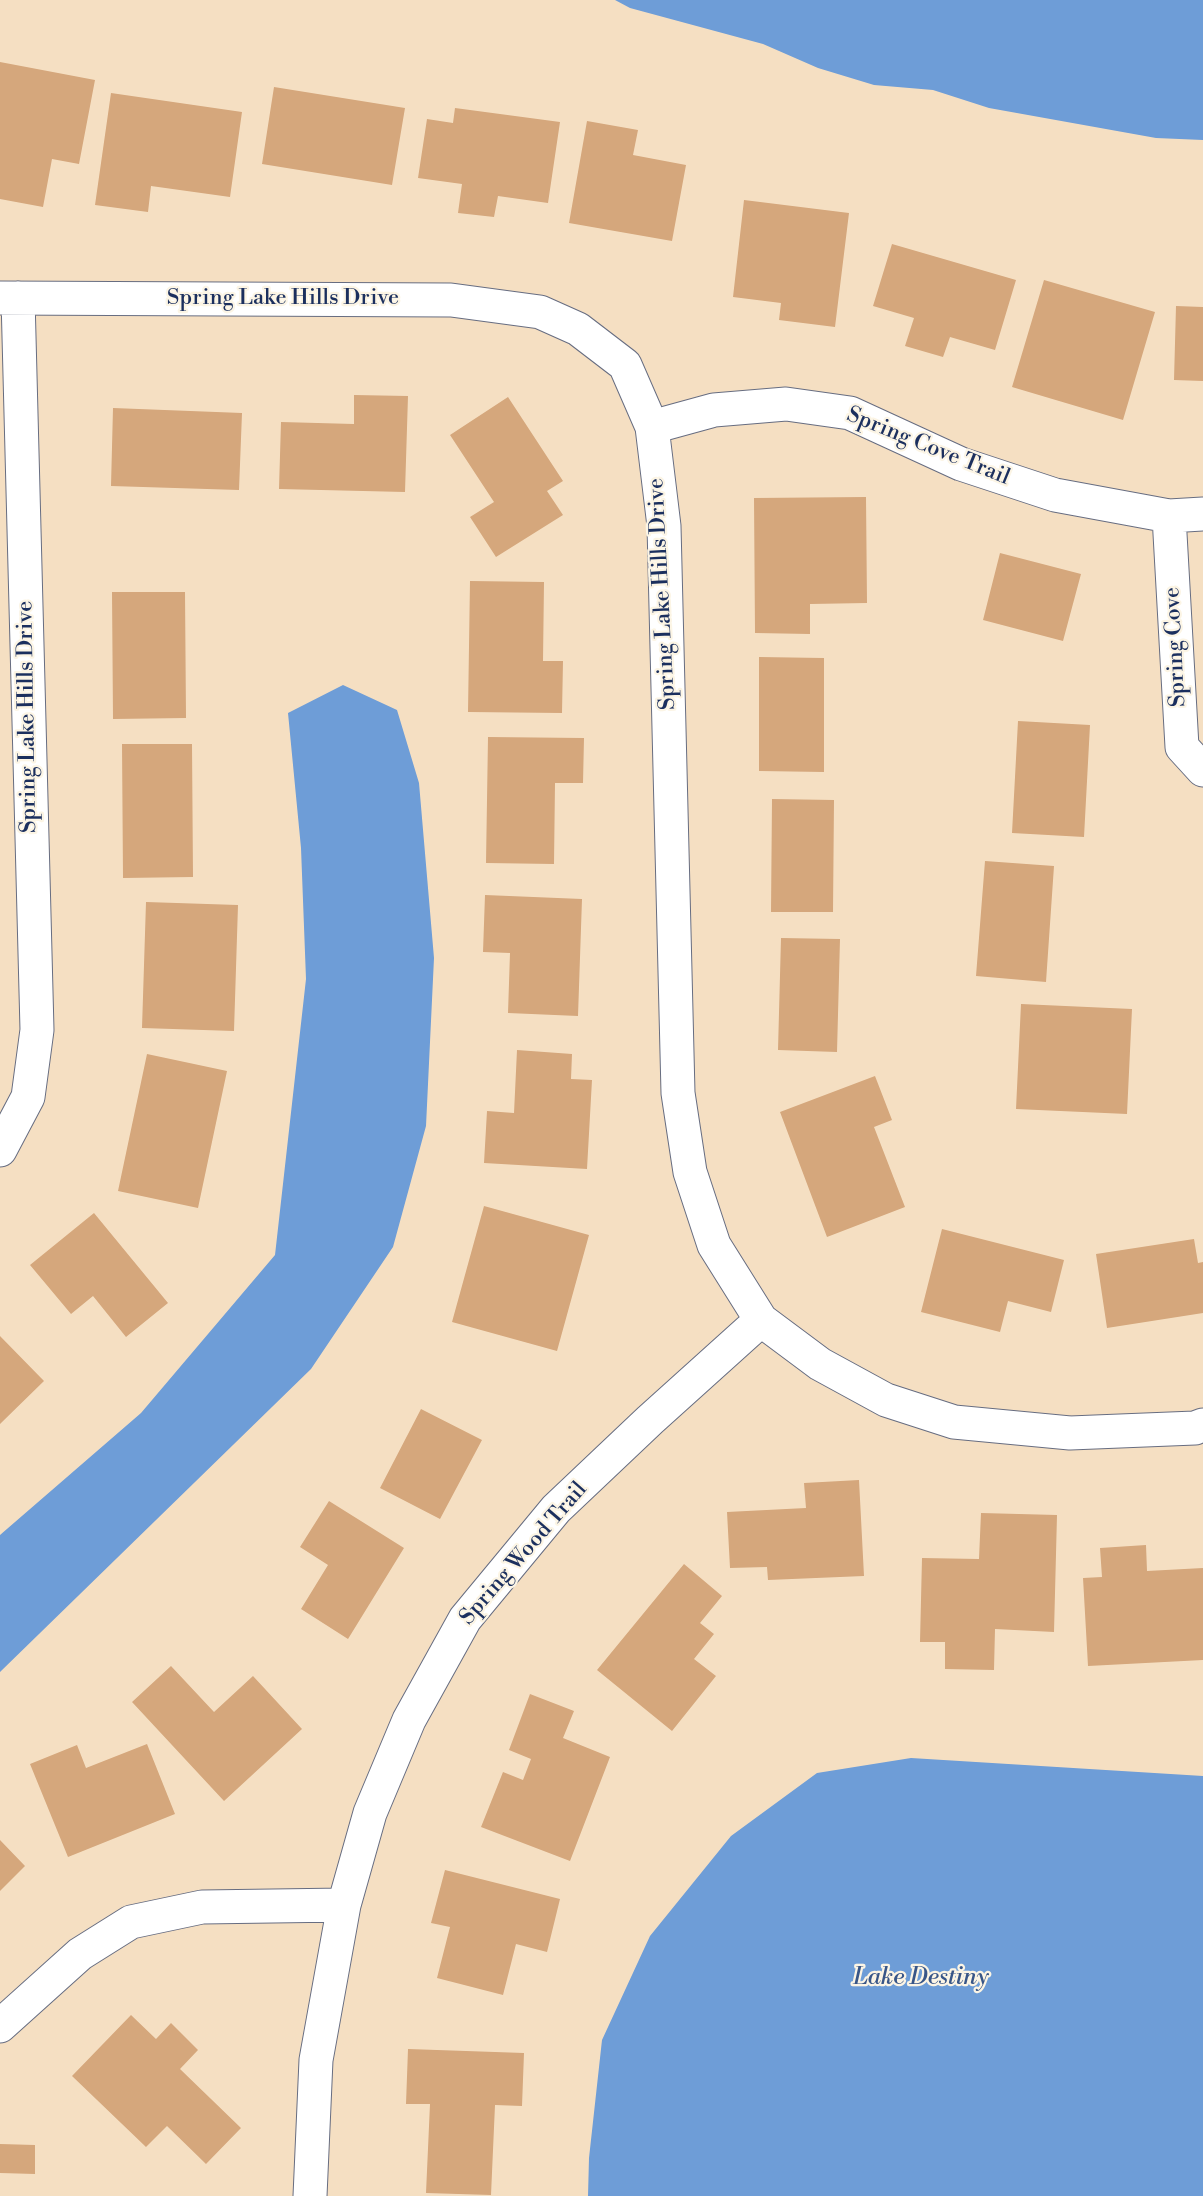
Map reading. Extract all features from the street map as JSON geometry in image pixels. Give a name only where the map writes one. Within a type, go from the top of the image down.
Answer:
[{"type":"street","name":"Spring Lake Hills Drive","points":[[0,1150],[28,1097],[37,1030],[9,298],[452,300],[540,312],[578,329],[625,365],[652,428],[664,526],[678,1092],[690,1172],[714,1245],[761,1320],[820,1364],[886,1400],[954,1422],[1070,1433],[1195,1428],[1203,1425]]},
{"type":"street","name":"Spring Cove Trail","points":[[652,428],[714,410],[786,404],[850,413],[961,464],[1044,491],[1169,516],[1203,514]]},
{"type":"street","name":"Spring Cove","points":[[1169,516],[1182,747],[1203,770]]},
{"type":"street","name":"Spring Wood Trail","points":[[310,2196],[316,2060],[344,1905],[370,1813],[409,1719],[465,1619],[556,1509],[761,1320]]},
{"type":"street","points":[[0,2026],[80,1954],[131,1922],[202,1907],[344,1905]]},
{"type":"water","points":[[615,0],[1203,0],[1203,140],[1156,138],[989,108],[933,90],[874,85],[818,68],[763,44],[630,8]]},
{"type":"water","points":[[343,685],[397,710],[419,783],[434,958],[426,1126],[393,1247],[311,1369],[0,1672],[0,1535],[141,1413],[275,1255],[306,979],[301,848],[288,713]]},
{"type":"water","name":"Lake Destiny","points":[[911,1758],[1203,1776],[1203,2196],[588,2196],[589,2158],[602,2040],[650,1936],[731,1836],[817,1773]]},
{"type":"building","points":[[0,62],[95,80],[79,164],[52,159],[43,207],[0,199]]},
{"type":"building","points":[[274,87],[405,108],[392,185],[262,164]]},
{"type":"building","points":[[111,93],[242,112],[230,197],[151,186],[148,212],[95,205]]},
{"type":"building","points":[[455,108],[560,122],[548,203],[498,196],[494,217],[458,213],[462,184],[418,178],[427,119],[453,123]]},
{"type":"building","points":[[587,121],[638,130],[633,155],[686,165],[672,241],[569,223]]},
{"type":"building","points":[[744,200],[849,213],[835,327],[779,320],[781,303],[733,297]]},
{"type":"building","points":[[892,244],[1016,280],[995,350],[950,337],[943,357],[905,346],[914,318],[873,306]]},
{"type":"building","points":[[1044,280],[1155,312],[1123,420],[1012,387]]},
{"type":"building","points":[[1176,306],[1203,307],[1203,381],[1174,380]]},
{"type":"building","points":[[354,395],[408,396],[405,492],[279,489],[281,422],[354,424]]},
{"type":"building","points":[[508,397],[563,481],[547,491],[563,515],[496,557],[470,517],[494,502],[450,435]]},
{"type":"building","points":[[113,408],[242,413],[239,490],[111,486]]},
{"type":"building","points":[[866,497],[867,603],[810,604],[810,634],[755,633],[754,498]]},
{"type":"building","points":[[1000,553],[1081,574],[1063,641],[983,620]]},
{"type":"building","points":[[470,581],[544,582],[543,661],[563,661],[562,713],[468,712]]},
{"type":"building","points":[[112,592],[185,592],[186,718],[113,719]]},
{"type":"building","points":[[759,657],[824,658],[824,772],[759,771]]},
{"type":"building","points":[[1018,721],[1090,725],[1084,837],[1012,833]]},
{"type":"building","points":[[488,737],[584,738],[583,783],[555,783],[554,864],[486,863]]},
{"type":"building","points":[[122,744],[192,744],[193,877],[123,878]]},
{"type":"building","points":[[772,799],[834,800],[833,912],[771,912]]},
{"type":"building","points":[[985,861],[1054,866],[1046,982],[976,976]]},
{"type":"building","points":[[485,895],[582,899],[578,1016],[508,1013],[510,953],[483,952]]},
{"type":"building","points":[[146,902],[238,905],[234,1031],[142,1028]]},
{"type":"building","points":[[781,938],[840,939],[837,1052],[778,1050]]},
{"type":"building","points":[[1021,1004],[1132,1009],[1127,1114],[1016,1109]]},
{"type":"building","points":[[517,1050],[572,1054],[571,1079],[592,1080],[587,1169],[484,1163],[487,1111],[514,1113]]},
{"type":"building","points":[[147,1054],[227,1071],[198,1208],[118,1191]]},
{"type":"building","points":[[875,1076],[892,1120],[874,1127],[905,1207],[827,1237],[780,1112]]},
{"type":"building","points":[[484,1206],[589,1235],[557,1351],[452,1322]]},
{"type":"building","points":[[94,1213],[168,1303],[126,1337],[93,1296],[71,1314],[30,1265]]},
{"type":"building","points":[[942,1229],[1064,1260],[1051,1312],[1008,1301],[1000,1332],[921,1312]]},
{"type":"building","points":[[1194,1239],[1198,1263],[1203,1262],[1203,1313],[1107,1328],[1096,1254]]},
{"type":"building","points":[[0,1336],[44,1381],[0,1424]]},
{"type":"building","points":[[421,1409],[482,1440],[440,1519],[380,1488]]},
{"type":"building","points":[[859,1480],[864,1576],[768,1580],[767,1567],[730,1568],[727,1512],[806,1508],[804,1483]]},
{"type":"building","points":[[329,1501],[404,1548],[348,1639],[301,1609],[328,1565],[300,1547]]},
{"type":"building","points":[[981,1513],[1057,1515],[1054,1632],[995,1629],[994,1670],[945,1669],[945,1642],[920,1642],[922,1558],[979,1559]]},
{"type":"building","points":[[1146,1545],[1147,1571],[1203,1568],[1203,1660],[1088,1666],[1083,1578],[1102,1577],[1100,1548]]},
{"type":"building","points":[[684,1564],[722,1596],[700,1623],[714,1634],[694,1659],[716,1676],[672,1731],[597,1670]]},
{"type":"building","points":[[171,1666],[214,1712],[253,1676],[302,1729],[224,1801],[132,1702]]},
{"type":"building","points":[[530,1694],[574,1711],[563,1738],[610,1757],[570,1861],[481,1827],[503,1772],[523,1780],[531,1759],[509,1750]]},
{"type":"building","points":[[147,1744],[175,1814],[68,1857],[30,1764],[77,1745],[86,1768]]},
{"type":"building","points":[[0,1840],[25,1866],[0,1891]]},
{"type":"building","points":[[445,1870],[560,1899],[547,1952],[516,1944],[503,1995],[437,1978],[450,1927],[431,1923]]},
{"type":"building","points":[[131,2015],[156,2039],[171,2023],[198,2050],[180,2069],[241,2128],[206,2164],[167,2126],[146,2147],[72,2076]]},
{"type":"building","points":[[408,2049],[524,2053],[522,2106],[495,2105],[491,2195],[426,2193],[430,2104],[406,2104]]},
{"type":"building","points":[[0,2144],[35,2145],[35,2174],[0,2173]]}]
